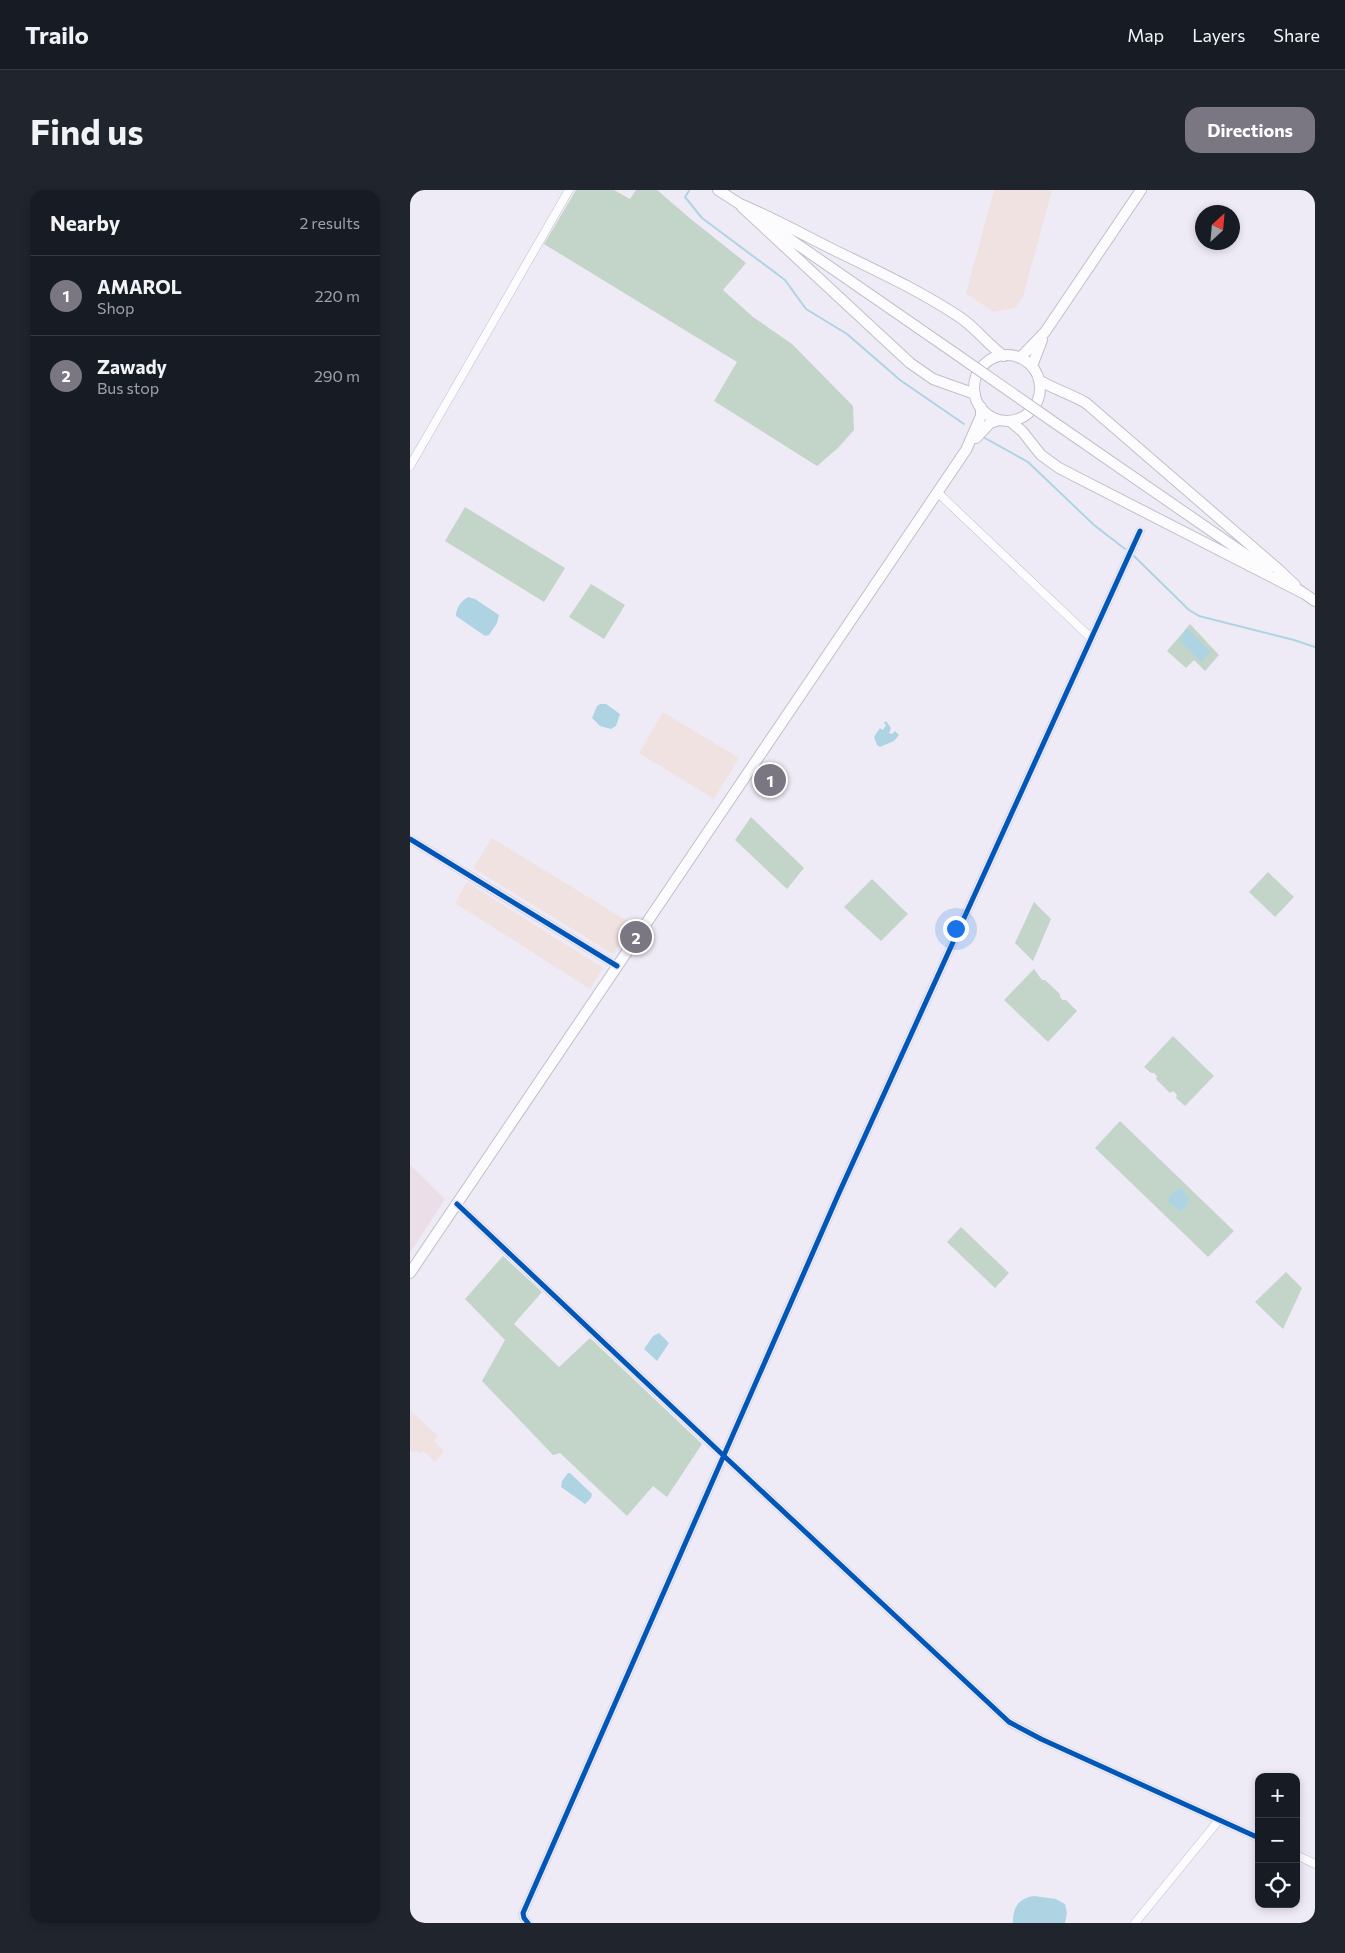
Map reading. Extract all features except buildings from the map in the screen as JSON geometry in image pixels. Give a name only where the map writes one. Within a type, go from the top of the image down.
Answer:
[{"type":"main road","points":[[718,190],[1315,602]]},
{"type":"main road","points":[[1020,358],[1045,332],[1141,190]]},
{"type":"main road","points":[[738,203],[895,279],[978,330],[1004,356]]},
{"type":"main road","points":[[738,203],[910,363],[933,379],[975,394]]},
{"type":"main road","points":[[1032,366],[1045,332]]},
{"type":"main road","points":[[410,1273],[966,450],[990,423],[1005,420],[1026,415],[1036,403],[1039,396],[1039,380],[1032,366],[1020,358],[1004,356],[993,358],[985,364],[978,373],[975,383],[975,394],[981,407],[989,415],[1005,420],[1022,432],[1041,455],[1059,468],[1303,593]]},
{"type":"main road","points":[[1039,380],[1086,403],[1278,569],[1303,593]]},
{"type":"main road","points":[[966,450],[978,426],[981,407]]},
{"type":"street","points":[[410,466],[568,190]]},
{"type":"street","points":[[937,492],[1091,638]]},
{"type":"street","points":[[528,1923],[523,1913],[913,1028],[1140,531]]},
{"type":"street","points":[[410,839],[616,966]]},
{"type":"street","points":[[457,1204],[1009,1722],[1028,1733],[1255,1836]]},
{"type":"street","points":[[1135,1923],[1219,1820]]},
{"type":"street","points":[[1300,1857],[1315,1864]]},
{"type":"shaded area","points":[[994,190],[1052,190],[1023,297],[1015,308],[993,312],[966,293]]},
{"type":"shaded area","points":[[663,712],[739,758],[714,799],[639,753]]},
{"type":"shaded area","points":[[492,838],[632,924],[613,954],[473,868]]},
{"type":"shaded area","points":[[467,882],[603,968],[590,989],[455,903]]},
{"type":"shaded area","points":[[410,1165],[445,1199],[410,1253]]},
{"type":"shaded area","points":[[410,1410],[438,1436],[434,1441],[444,1451],[435,1462],[423,1451],[421,1453],[410,1451]]},
{"type":"green space","points":[[576,190],[614,190],[630,199],[636,190],[657,190],[746,263],[723,290],[753,317],[792,344],[853,406],[854,430],[838,448],[817,466],[714,401],[737,362],[544,244]]},
{"type":"green space","points":[[465,507],[565,568],[544,602],[445,541]]},
{"type":"green space","points":[[591,584],[625,605],[604,639],[569,617]]},
{"type":"green space","points":[[1190,624],[1219,655],[1205,671],[1194,660],[1186,668],[1167,651]]},
{"type":"green space","points":[[751,817],[804,868],[787,889],[735,840]]},
{"type":"green space","points":[[1268,872],[1294,897],[1275,917],[1249,892]]},
{"type":"green space","points":[[872,879],[908,914],[881,941],[844,907]]},
{"type":"green space","points":[[1034,902],[1051,919],[1033,961],[1015,943]]},
{"type":"green space","points":[[1034,969],[1042,980],[1045,980],[1060,994],[1063,1000],[1066,1000],[1077,1011],[1048,1042],[1004,1000]]},
{"type":"green space","points":[[1173,1036],[1214,1076],[1185,1106],[1176,1098],[1177,1095],[1173,1091],[1170,1093],[1156,1079],[1157,1076],[1154,1073],[1151,1073],[1144,1067]]},
{"type":"green space","points":[[1120,1121],[1234,1231],[1208,1257],[1095,1148]]},
{"type":"green space","points":[[961,1227],[1009,1273],[995,1288],[947,1242]]},
{"type":"green space","points":[[503,1256],[542,1292],[514,1324],[559,1367],[590,1338],[702,1444],[667,1497],[653,1486],[627,1516],[560,1453],[553,1455],[482,1381],[505,1340],[465,1299]]},
{"type":"green space","points":[[1286,1272],[1302,1288],[1283,1329],[1255,1302]]},
{"type":"water","points":[[468,597],[475,599],[499,615],[497,623],[489,635],[485,636],[456,616],[459,605]]},
{"type":"water","points":[[1187,628],[1211,652],[1201,662],[1179,640]]},
{"type":"water","points":[[606,704],[620,714],[616,726],[611,729],[600,726],[592,718],[597,706]]},
{"type":"water","points":[[886,721],[891,728],[889,733],[892,734],[895,731],[899,735],[894,741],[880,747],[877,745],[874,737],[880,728],[883,730]]},
{"type":"water","points":[[1182,1188],[1189,1199],[1185,1209],[1180,1211],[1168,1202],[1173,1193]]},
{"type":"water","points":[[659,1333],[669,1343],[657,1361],[644,1349],[653,1336]]},
{"type":"water","points":[[568,1473],[592,1494],[585,1504],[561,1487],[562,1481]]},
{"type":"water","points":[[1034,1896],[1056,1899],[1065,1904],[1067,1913],[1065,1923],[1013,1923],[1015,1908],[1020,1901]]},
{"type":"waterway","points":[[689,191],[685,197],[702,218],[785,280],[806,309],[847,334],[900,380],[964,424]]},
{"type":"waterway","points":[[983,437],[1028,462],[1094,525],[1125,549]]},
{"type":"waterway","points":[[1132,554],[1189,610],[1199,616],[1315,647]]},
{"type":"cycle path","points":[[528,1923],[523,1913],[839,1193],[1140,531]]},
{"type":"cycle path","points":[[410,839],[617,966]]},
{"type":"cycle path","points":[[457,1204],[1009,1722],[1041,1739],[1255,1836]]},
{"type":"place","name":"AMAROL","points":[[770,780]]},
{"type":"place","name":"Zawady","points":[[636,937]]}]
